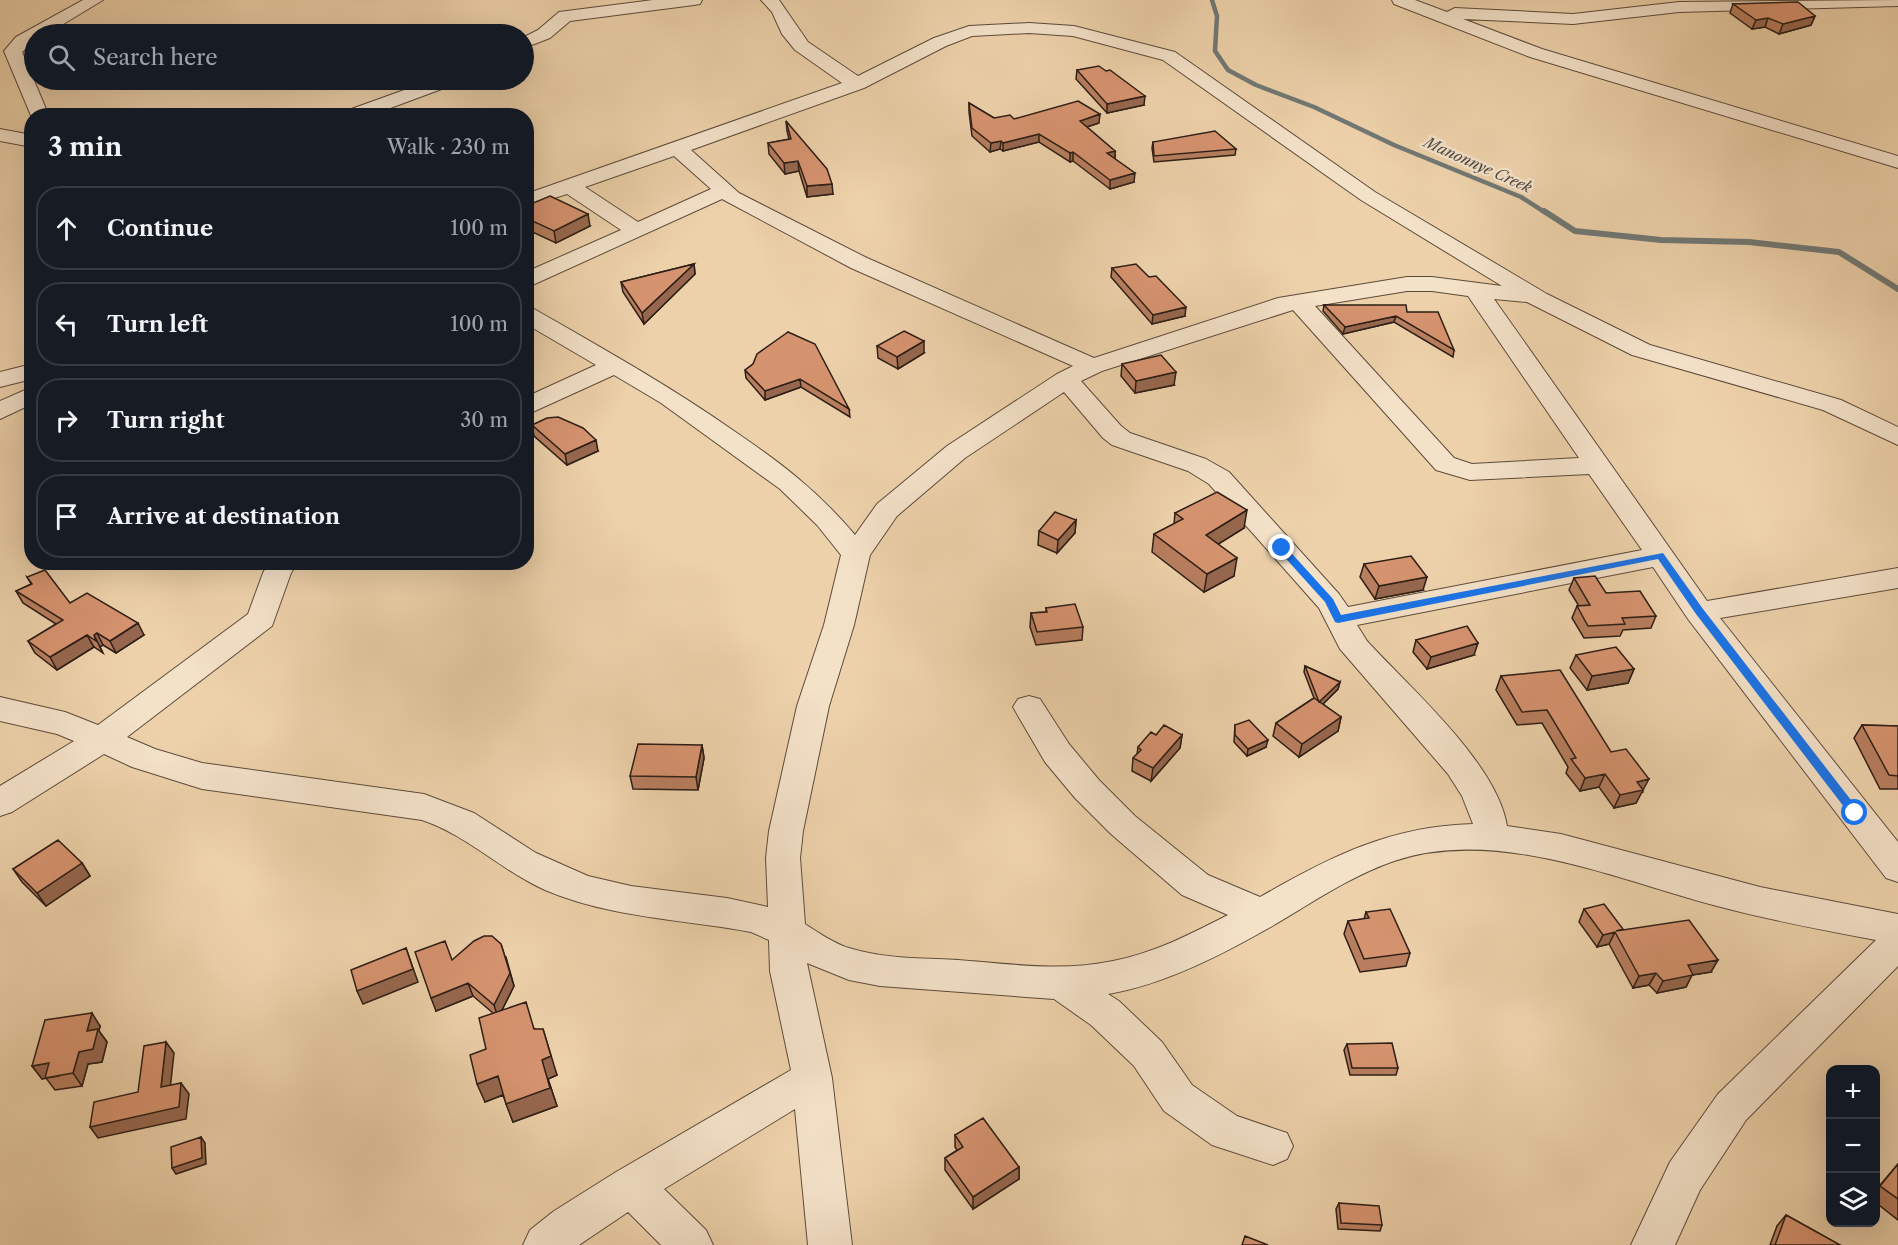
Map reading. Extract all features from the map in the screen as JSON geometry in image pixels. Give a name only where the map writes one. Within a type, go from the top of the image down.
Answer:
[{"type":"street","points":[[54,24],[95,0]]},
{"type":"street","points":[[534,39],[544,34],[565,16],[694,0]]},
{"type":"street","points":[[769,0],[780,8],[792,37],[803,48],[857,84]]},
{"type":"street","points":[[1400,0],[1536,53],[1898,162]]},
{"type":"street","points":[[1434,13],[1573,19],[1676,3],[1898,1]]},
{"type":"street","points":[[534,198],[857,84],[940,42],[969,31],[1029,28],[1074,31],[1169,56],[1368,196],[1539,299],[1641,350],[1832,405],[1898,437]]},
{"type":"street","points":[[24,40],[13,51],[24,78]]},
{"type":"street","points":[[0,77],[20,68]]},
{"type":"street","points":[[29,90],[37,108]]},
{"type":"street","points":[[372,108],[421,90]]},
{"type":"street","points":[[0,135],[24,140]]},
{"type":"street","points":[[677,148],[723,191],[859,263],[1093,366]]},
{"type":"street","points":[[569,186],[636,230]]},
{"type":"street","points":[[534,277],[723,191]]},
{"type":"street","points":[[830,1245],[813,1078],[789,971],[783,858],[786,831],[813,706],[835,641],[856,554],[887,510],[956,452],[1066,379],[1093,366],[1278,306],[1407,284],[1432,284],[1539,299]]},
{"type":"street","points":[[1475,289],[1699,612],[1898,868]]},
{"type":"street","points":[[1299,302],[1445,464],[1470,472],[1597,465]]},
{"type":"street","points":[[534,319],[670,398],[781,476],[827,519],[856,554]]},
{"type":"street","points":[[534,403],[614,366]]},
{"type":"street","points":[[0,380],[24,372]]},
{"type":"street","points":[[1066,379],[1112,432],[1121,439],[1197,465],[1219,478],[1329,601],[1342,631],[1355,648],[1410,705],[1469,777],[1487,808],[1493,826],[1492,838]]},
{"type":"street","points":[[0,411],[24,398]]},
{"type":"street","points":[[1338,619],[1660,556]]},
{"type":"street","points":[[0,803],[101,740],[261,619],[279,570]]},
{"type":"street","points":[[1699,612],[1898,578]]},
{"type":"street","points":[[1029,707],[1057,753],[1087,789],[1123,825],[1195,885],[1262,914]]},
{"type":"street","points":[[0,709],[65,724],[144,758],[202,776],[424,807],[455,818],[518,860],[580,888],[634,902],[711,909],[755,918],[787,932],[834,959],[876,969],[1060,983],[1097,980],[1147,968],[1182,954],[1262,914],[1346,866],[1374,853],[1427,841],[1492,838],[1585,854],[1760,903],[1898,929]]},
{"type":"street","points":[[1653,1245],[1685,1176],[1732,1107],[1898,942]]},
{"type":"street","points":[[1060,983],[1105,1013],[1139,1046],[1178,1098],[1227,1132],[1273,1146]]},
{"type":"street","points":[[545,1245],[569,1226],[632,1186],[813,1078]]},
{"type":"street","points":[[632,1186],[691,1245]]},
{"type":"building","points":[[1798,2],[1815,16],[1783,24],[1768,18],[1756,20],[1733,4]]},
{"type":"building","points":[[1099,66],[1106,71],[1110,70],[1145,96],[1107,104],[1077,70]]},
{"type":"building","points":[[1078,101],[1100,114],[1080,121],[1115,151],[1107,153],[1135,173],[1110,180],[1073,152],[1070,153],[1039,134],[1003,143],[1001,141],[991,143],[972,128],[969,103],[994,118],[1010,115],[1014,119]]},
{"type":"building","points":[[786,121],[827,169],[832,184],[807,186],[798,161],[784,163],[768,143],[791,139]]},
{"type":"building","points":[[1215,131],[1236,149],[1154,156],[1153,142]]},
{"type":"building","points":[[550,196],[588,214],[554,231],[534,222],[534,203]]},
{"type":"building","points":[[694,264],[642,313],[621,282]]},
{"type":"building","points":[[1136,264],[1149,277],[1156,276],[1186,307],[1153,315],[1112,268]]},
{"type":"building","points":[[1324,305],[1406,305],[1407,312],[1438,312],[1454,350],[1396,316],[1345,327]]},
{"type":"building","points":[[904,331],[924,341],[897,357],[877,346]]},
{"type":"building","points":[[788,332],[815,344],[849,409],[800,379],[765,391],[745,370],[753,364],[757,354]]},
{"type":"building","points":[[1161,355],[1176,372],[1136,381],[1122,364]]},
{"type":"building","points":[[558,417],[583,428],[596,440],[565,454],[534,427],[534,424],[547,418]]},
{"type":"building","points":[[1217,492],[1247,510],[1206,535],[1237,558],[1207,574],[1154,534],[1183,519],[1175,513]]},
{"type":"building","points":[[1055,512],[1076,520],[1058,540],[1039,531]]},
{"type":"building","points":[[1411,556],[1427,577],[1379,586],[1364,564]]},
{"type":"building","points":[[45,570],[70,603],[87,593],[138,623],[110,641],[97,633],[94,635],[96,641],[87,635],[50,657],[28,641],[63,620],[16,591],[32,584],[27,577]]},
{"type":"building","points":[[1595,576],[1606,593],[1640,591],[1656,616],[1622,618],[1625,624],[1588,626],[1577,606],[1590,605],[1574,578]]},
{"type":"building","points":[[1075,604],[1083,627],[1037,632],[1031,613],[1047,612],[1046,608]]},
{"type":"building","points":[[1467,626],[1478,643],[1431,657],[1416,640]]},
{"type":"building","points":[[1616,647],[1634,669],[1592,676],[1576,655]]},
{"type":"building","points":[[1305,666],[1340,682],[1319,702]]},
{"type":"building","points":[[1560,670],[1611,752],[1626,749],[1649,779],[1637,782],[1643,790],[1620,795],[1605,774],[1585,778],[1571,759],[1576,758],[1547,710],[1522,712],[1501,676]]},
{"type":"building","points":[[1314,698],[1341,717],[1302,744],[1276,723]]},
{"type":"building","points":[[1249,720],[1268,740],[1248,749],[1235,735],[1235,725]]},
{"type":"building","points":[[1164,725],[1182,735],[1153,768],[1133,758],[1141,750],[1138,747],[1151,732],[1156,735]]},
{"type":"building","points":[[1862,725],[1898,726],[1898,776],[1889,775]]},
{"type":"building","points":[[638,744],[702,745],[696,777],[630,776]]},
{"type":"building","points":[[58,840],[82,863],[37,893],[13,869]]},
{"type":"building","points":[[1604,904],[1623,929],[1616,931],[1689,920],[1718,960],[1688,965],[1693,975],[1663,981],[1656,973],[1639,976],[1615,932],[1603,935],[1584,909]]},
{"type":"building","points":[[1390,909],[1410,953],[1364,959],[1348,921],[1369,918],[1366,912]]},
{"type":"building","points":[[484,936],[492,936],[501,944],[510,973],[494,1005],[468,983],[431,998],[415,952],[445,941],[452,960],[474,941]]},
{"type":"building","points":[[406,948],[413,969],[357,991],[351,970]]},
{"type":"building","points":[[526,1002],[534,1029],[543,1029],[551,1056],[542,1060],[550,1088],[506,1104],[498,1076],[477,1084],[470,1055],[486,1049],[479,1018]]},
{"type":"building","points":[[92,1013],[87,1031],[98,1029],[93,1049],[79,1052],[73,1073],[45,1078],[49,1063],[32,1066],[45,1020]]},
{"type":"building","points":[[166,1042],[161,1087],[181,1083],[179,1107],[90,1127],[94,1102],[138,1092],[144,1046]]},
{"type":"building","points":[[1392,1043],[1398,1068],[1352,1068],[1347,1044]]},
{"type":"building","points":[[983,1118],[1019,1167],[973,1197],[945,1158],[963,1147],[955,1135]]},
{"type":"building","points":[[201,1137],[202,1158],[172,1168],[171,1147]]},
{"type":"building","points":[[1898,1164],[1898,1199],[1880,1186]]},
{"type":"building","points":[[1339,1203],[1379,1206],[1382,1225],[1341,1223]]},
{"type":"building","points":[[1786,1215],[1840,1245],[1775,1245]]},
{"type":"building","points":[[1245,1236],[1268,1245],[1242,1245]]},
{"type":"waterway","name":"Manonnye Creek","points":[[1212,0],[1217,16],[1215,51],[1228,70],[1256,85],[1314,107],[1394,145],[1521,197],[1546,213]]},
{"type":"waterway","name":"Manonnye Creek","points":[[1544,211],[1575,231],[1661,240],[1749,242],[1839,252],[1898,289]]},
{"type":"route","points":[[1282,548],[1329,601],[1336,610],[1338,619],[1660,556],[1699,612],[1855,813]]}]
